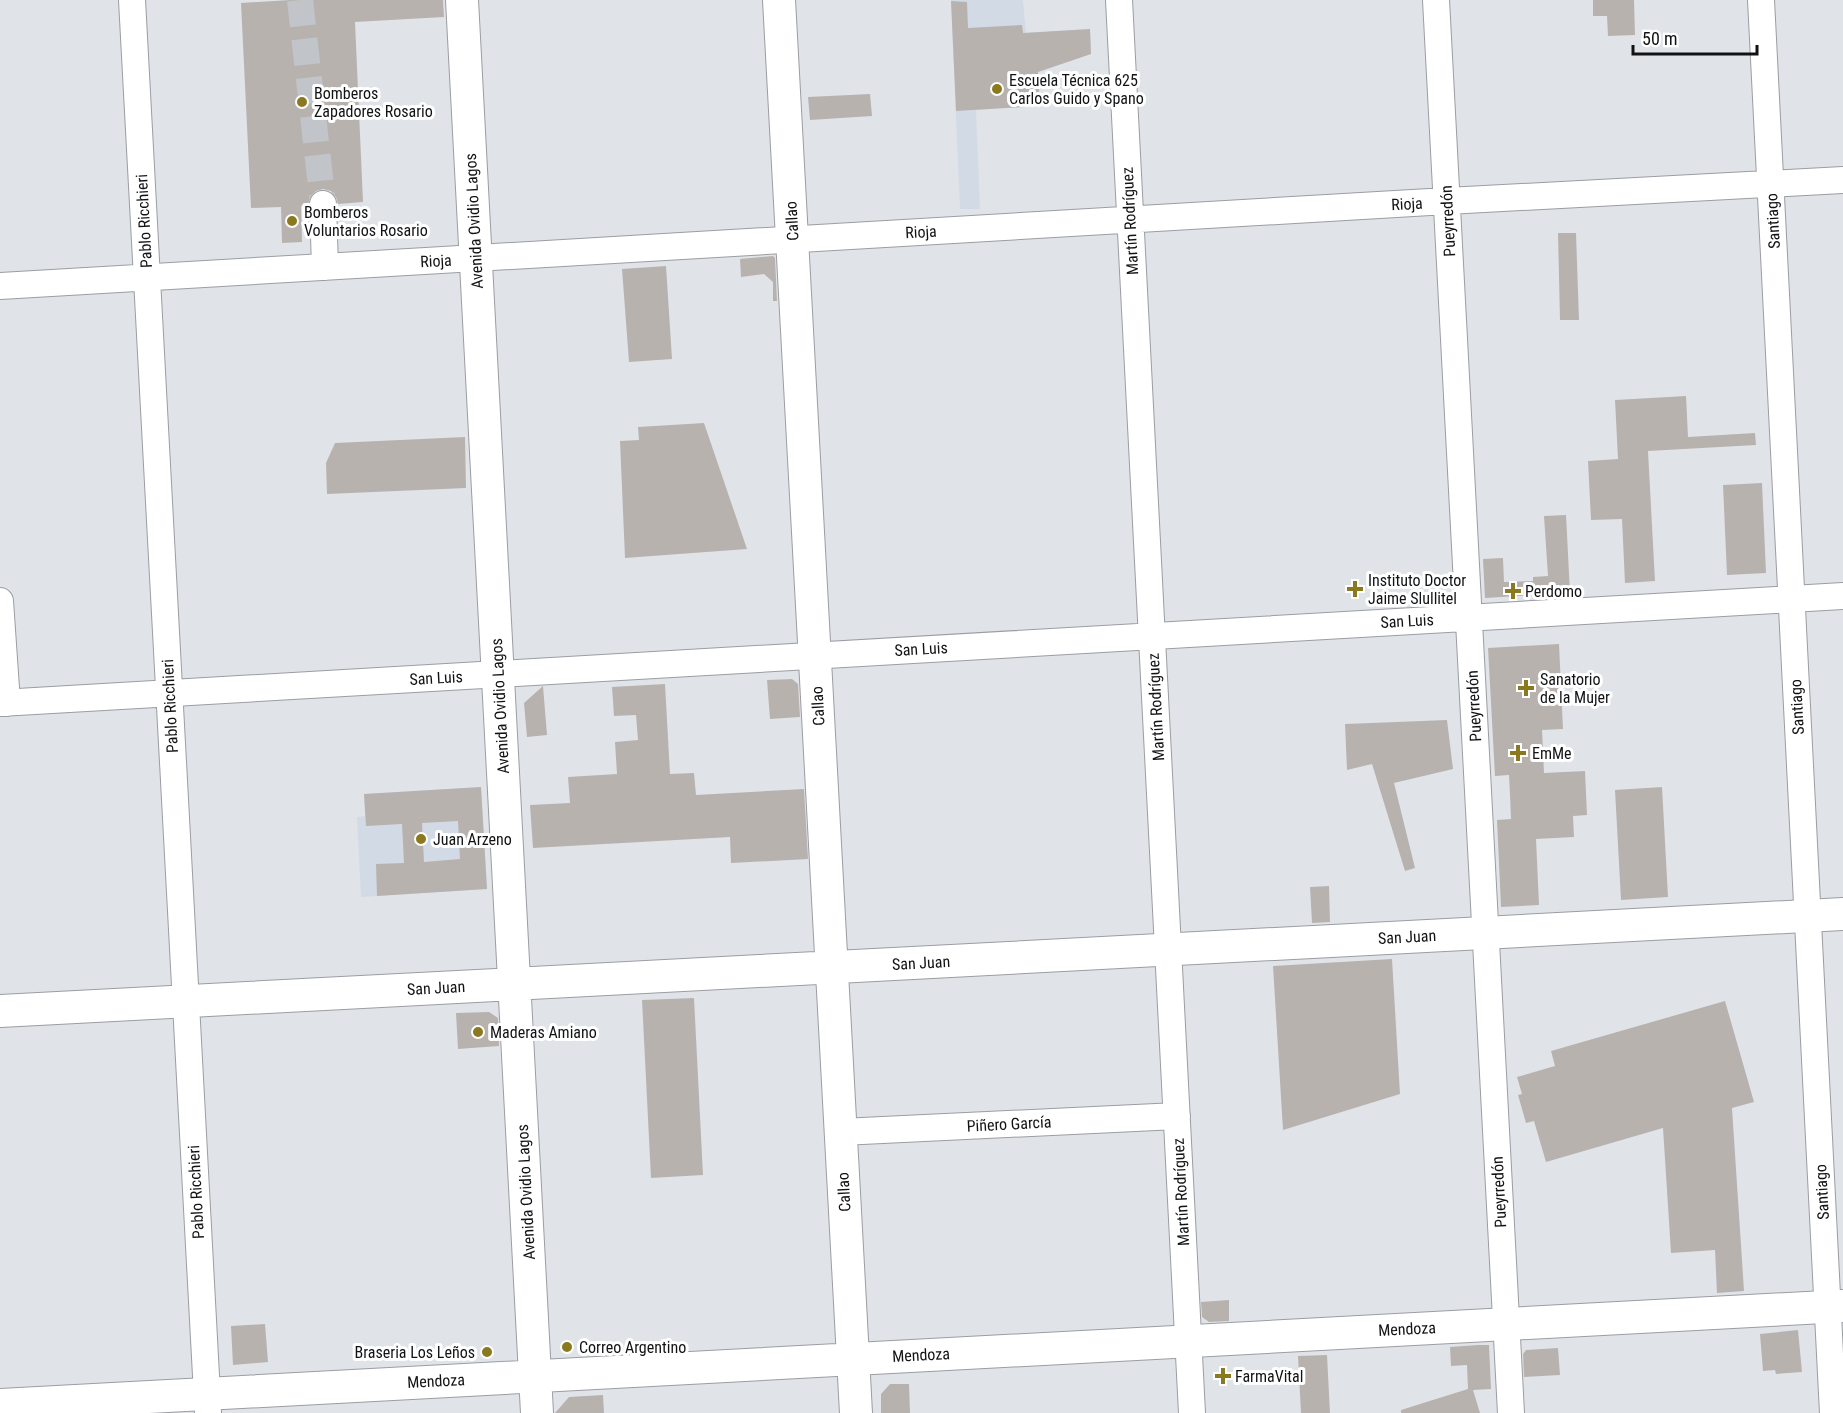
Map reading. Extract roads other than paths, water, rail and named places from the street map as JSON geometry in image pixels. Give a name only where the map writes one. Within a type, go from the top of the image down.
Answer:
[{"type":"main road","name":"Avenida Ovidio Lagos","points":[[462,0],[537,1413]]},
{"type":"main road","name":"Callao","points":[[779,0],[856,1413]]},
{"type":"main road","name":"San Juan","points":[[0,1011],[1843,914]]},
{"type":"main road","name":"Mendoza","points":[[0,1405],[207,1403],[535,1376],[1835,1306]]},
{"type":"street","name":"Pablo Ricchieri","points":[[132,0],[207,1403]]},
{"type":"street","name":"Martín Rodríguez","points":[[1119,0],[1192,1413]]},
{"type":"street","name":"Pueyrredón","points":[[1436,0],[1511,1413]]},
{"type":"street","name":"Santiago","points":[[1761,0],[1808,916],[1835,1306],[1833,1413]]},
{"type":"street","name":"Rioja","points":[[0,286],[1843,180]]},
{"type":"street","points":[[323,204],[325,267]]},
{"type":"street","name":"San Luis","points":[[4,703],[1843,596]]},
{"type":"street","points":[[0,601],[4,703]]},
{"type":"street","name":"Piñero García","points":[[841,1132],[1177,1116]]},
{"type":"tunnel","points":[[300,0],[323,204]]},
{"type":"place","name":"Escuela Técnica 625 Carlos Guido y Spano","points":[[997,89]]},
{"type":"place","name":"Bomberos Zapadores Rosario","points":[[302,102]]},
{"type":"place","name":"Bomberos Voluntarios Rosario","points":[[292,221]]},
{"type":"place","name":"Instituto Doctor Jaime Slullitel","points":[[1355,589]]},
{"type":"place","name":"Perdomo","points":[[1513,591]]},
{"type":"place","name":"Sanatorio de la Mujer","points":[[1526,688]]},
{"type":"place","name":"EmMe","points":[[1518,753]]},
{"type":"place","name":"Juan Arzeno","points":[[421,839]]},
{"type":"place","name":"Maderas Amiano","points":[[478,1032]]},
{"type":"place","name":"Correo Argentino","points":[[567,1347]]},
{"type":"place","name":"Braseria Los Leños","points":[[487,1352]]},
{"type":"place","name":"FarmaVital","points":[[1223,1376]]}]
